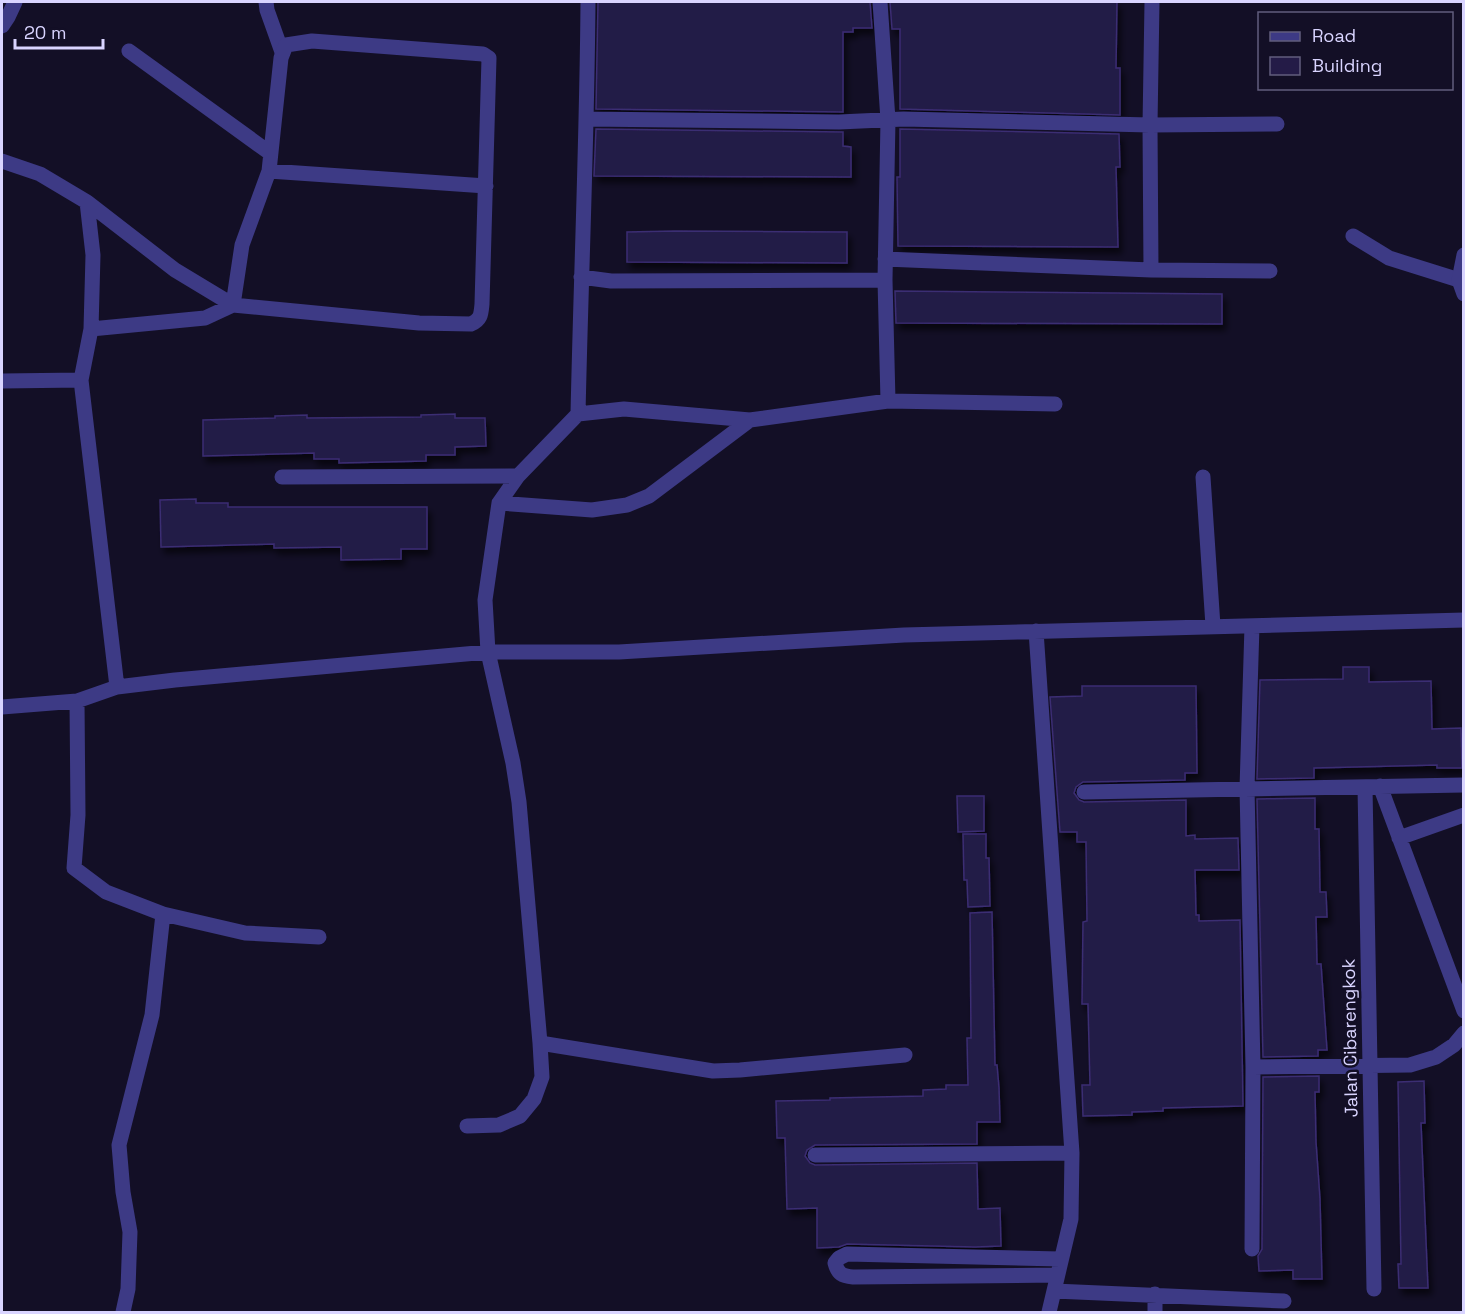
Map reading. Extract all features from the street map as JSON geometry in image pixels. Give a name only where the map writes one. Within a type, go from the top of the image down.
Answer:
[{"type":"street","points":[[2,26],[15,2]]},
{"type":"street","points":[[266,2],[282,52]]},
{"type":"street","points":[[578,414],[587,119],[588,2]]},
{"type":"street","points":[[880,2],[888,120],[885,259],[888,401]]},
{"type":"street","points":[[1151,270],[1152,2]]},
{"type":"street","points":[[2,161],[40,174],[87,202],[175,270],[233,305],[419,323],[471,324],[477,322],[481,316],[482,304],[489,60],[486,55],[312,41],[286,45],[282,52],[269,171],[242,245],[233,305]]},
{"type":"street","points":[[129,51],[270,153]]},
{"type":"street","points":[[587,119],[839,122],[915,119],[1150,125],[1277,124]]},
{"type":"street","points":[[269,171],[486,186]]},
{"type":"street","points":[[87,202],[93,255],[91,329],[81,380],[117,687]]},
{"type":"street","points":[[1353,236],[1389,258],[1461,287],[1464,255]]},
{"type":"street","points":[[885,259],[1151,270],[1270,271]]},
{"type":"street","points":[[581,277],[611,281],[885,280]]},
{"type":"street","points":[[91,329],[205,318],[233,305]]},
{"type":"street","points":[[2,381],[81,380]]},
{"type":"street","points":[[467,1126],[499,1125],[520,1116],[534,1099],[542,1077],[517,793],[506,728],[488,652],[486,600],[499,503],[518,476],[578,414],[624,409],[750,420],[888,401],[1055,404]]},
{"type":"street","points":[[499,503],[592,510],[627,505],[649,496],[750,420]]},
{"type":"street","points":[[282,477],[518,476]]},
{"type":"street","points":[[1203,477],[1213,626]]},
{"type":"street","points":[[2,707],[77,701],[117,687],[175,680],[488,652],[619,652],[904,635],[1464,620]]},
{"type":"street","points":[[1252,626],[1247,788],[1253,1067],[1252,1249]]},
{"type":"street","points":[[1036,631],[1072,1153],[1071,1219],[1049,1312]]},
{"type":"street","points":[[77,701],[78,815],[74,868],[106,892],[163,914],[245,933],[318,937]]},
{"type":"street","points":[[1084,792],[1464,785]]},
{"type":"street","points":[[1372,787],[1399,838],[1464,1011]]},
{"type":"street","name":"Jalan Cibarengkok","points":[[1372,787],[1371,1065],[1374,1289]]},
{"type":"street","points":[[1399,838],[1464,815]]},
{"type":"street","points":[[123,1312],[128,1289],[130,1232],[123,1192],[119,1145],[152,1015],[163,914]]},
{"type":"street","points":[[1253,1067],[1410,1065],[1436,1057],[1454,1046],[1464,1033]]},
{"type":"street","points":[[540,1043],[713,1071],[905,1054]]},
{"type":"street","points":[[815,1155],[1072,1153]]},
{"type":"street","points":[[1057,1275],[853,1277],[843,1276],[837,1271],[835,1263],[847,1254],[1060,1258]]},
{"type":"street","points":[[1054,1291],[1284,1301]]},
{"type":"street","points":[[1155,1294],[1155,1312]]},
{"type":"building","points":[[598,2],[870,2],[872,28],[853,28],[853,32],[843,32],[843,112],[596,109]]},
{"type":"building","points":[[890,2],[1117,2],[1116,68],[1120,68],[1120,115],[900,109],[900,29],[892,29]]},
{"type":"building","points":[[596,129],[843,132],[843,146],[851,147],[851,177],[594,176]]},
{"type":"building","points":[[900,129],[1119,134],[1120,167],[1116,167],[1118,247],[898,246],[897,177],[900,177]]},
{"type":"building","points":[[627,232],[847,232],[847,263],[627,262]]},
{"type":"building","points":[[895,291],[1222,294],[1222,324],[896,323]]},
{"type":"building","points":[[455,414],[455,418],[485,418],[486,446],[455,447],[455,455],[426,455],[426,461],[339,463],[339,459],[314,459],[314,453],[203,456],[203,420],[307,415],[307,418],[421,417],[421,415]]},
{"type":"building","points":[[196,499],[196,503],[228,503],[228,507],[427,507],[427,549],[401,549],[401,559],[341,560],[341,547],[274,548],[274,544],[161,547],[160,500]]},
{"type":"building","points":[[1343,667],[1369,667],[1369,682],[1431,681],[1432,729],[1461,728],[1462,768],[1437,768],[1437,765],[1314,768],[1314,778],[1257,779],[1260,680],[1343,679]]},
{"type":"building","points":[[1082,686],[1196,686],[1197,773],[1185,773],[1185,780],[1083,782],[1076,787],[1074,793],[1079,800],[1084,802],[1186,800],[1186,836],[1195,835],[1195,839],[1238,838],[1239,870],[1195,870],[1196,915],[1199,915],[1199,921],[1240,920],[1243,1106],[1163,1108],[1163,1111],[1132,1112],[1132,1115],[1083,1116],[1082,1085],[1090,1085],[1088,1004],[1082,1004],[1083,922],[1087,921],[1086,842],[1077,842],[1077,832],[1060,832],[1050,697],[1082,696]]},
{"type":"building","points":[[957,796],[984,796],[984,831],[958,832]]},
{"type":"building","points":[[1315,798],[1315,829],[1319,829],[1320,892],[1326,892],[1327,917],[1316,917],[1317,964],[1321,964],[1327,1050],[1318,1050],[1318,1056],[1263,1057],[1257,799]]},
{"type":"building","points":[[963,834],[986,834],[990,906],[968,907],[967,880],[964,880]]},
{"type":"building","points":[[992,912],[995,1065],[997,1065],[1000,1122],[977,1122],[977,1144],[815,1145],[807,1150],[805,1156],[810,1163],[815,1165],[977,1163],[978,1209],[1000,1208],[1001,1246],[847,1244],[839,1247],[817,1248],[817,1208],[787,1209],[785,1138],[777,1138],[776,1101],[923,1096],[923,1090],[946,1089],[946,1085],[968,1085],[967,1038],[971,1038],[970,913]]},
{"type":"building","points":[[1319,1076],[1319,1092],[1315,1092],[1322,1279],[1293,1279],[1293,1270],[1259,1271],[1258,1256],[1262,1249],[1263,1077]]},
{"type":"building","points":[[1424,1081],[1425,1123],[1421,1123],[1428,1288],[1399,1288],[1398,1264],[1401,1264],[1398,1082]]}]
